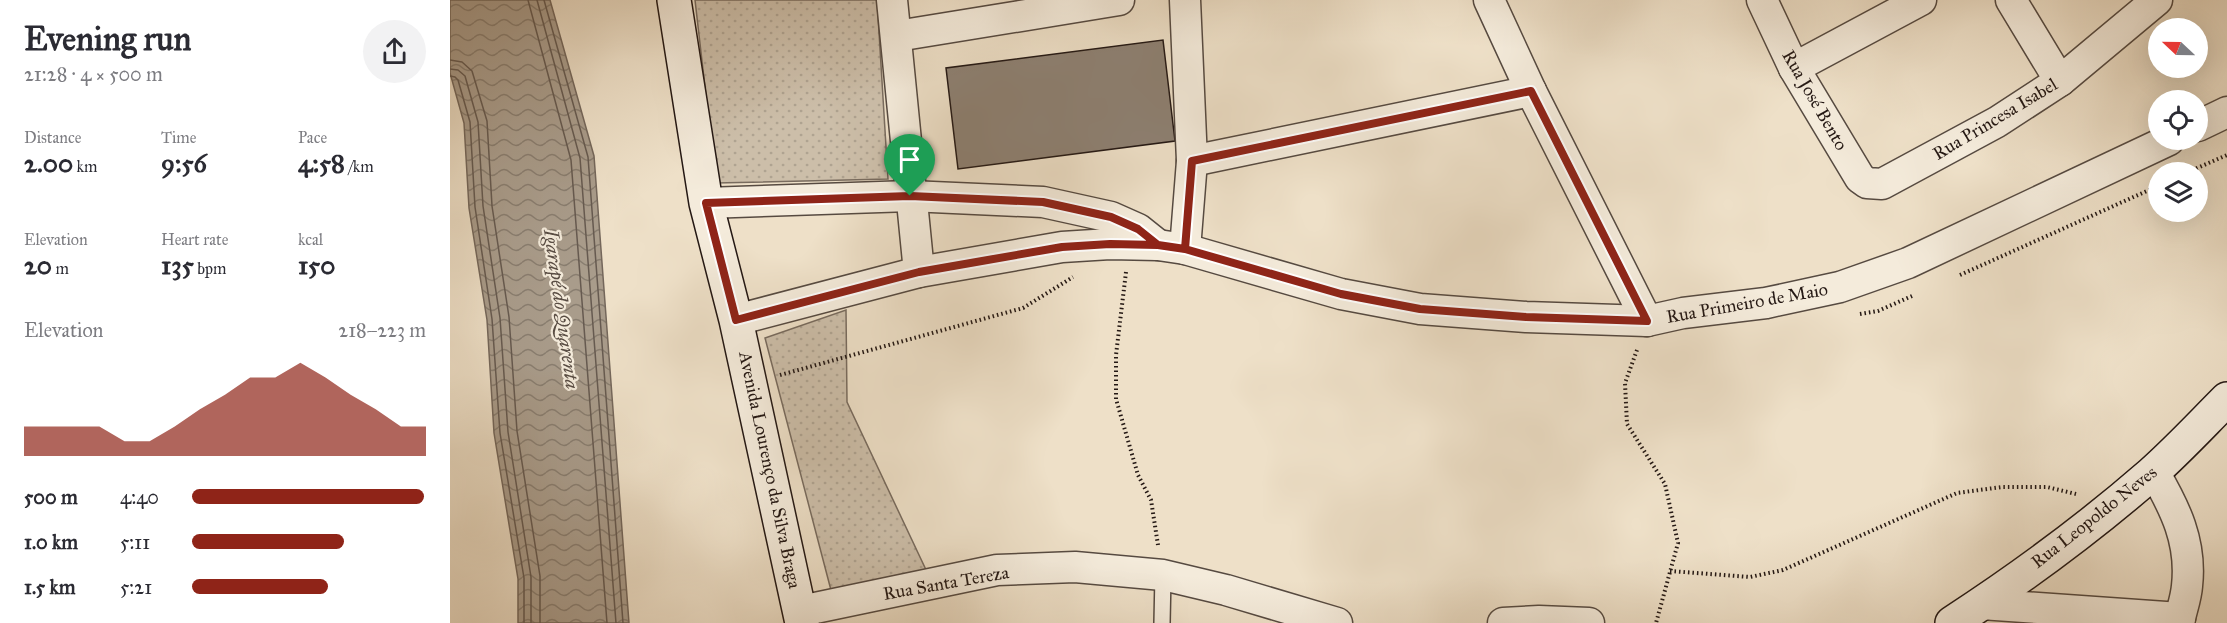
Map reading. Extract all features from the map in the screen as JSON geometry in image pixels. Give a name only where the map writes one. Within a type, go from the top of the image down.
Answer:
[{"type":"street","name":"Avenida Lourenço da Silva Braga","points":[[674,0],[706,203],[736,320],[802,617]]},
{"type":"street","points":[[892,0],[919,272]]},
{"type":"street","points":[[897,36],[1119,0]]},
{"type":"street","points":[[1172,247],[1192,161],[1185,0]]},
{"type":"street","points":[[1489,0],[1531,91],[1647,321]]},
{"type":"street","name":"Rua José Bento","points":[[1762,0],[1794,68],[1860,178],[1867,183],[1882,184]]},
{"type":"street","points":[[1794,68],[1921,0]]},
{"type":"street","points":[[2011,0],[2060,81]]},
{"type":"street","name":"Rua Princesa Isabel","points":[[1882,184],[1997,122],[2060,81],[2157,0]]},
{"type":"street","points":[[1192,161],[1531,91]]},
{"type":"street","points":[[2208,121],[2227,112]]},
{"type":"street","name":"Rua Primeiro de Maio","points":[[736,320],[919,272],[1062,247],[1129,244],[1172,247],[1341,294],[1420,309],[1526,317],[1647,321],[1683,313],[1766,303],[1840,288],[1908,263],[2148,150]]},
{"type":"street","name":"Rua Primeiro de Maio","points":[[706,203],[910,196],[1043,202],[1111,217],[1172,247]]},
{"type":"street","name":"Rua Leopoldo Neves","points":[[1952,623],[2106,512],[2154,471],[2227,399]]},
{"type":"street","points":[[1981,604],[2179,620],[2187,585],[2185,538],[2175,509],[2154,471]]},
{"type":"street","name":"Rua Santa Tereza","points":[[802,617],[997,570],[1075,567],[1163,575],[1226,590],[1337,623]]},
{"type":"street","points":[[1503,623],[1539,621],[1589,623]]},
{"type":"lane","points":[[1162,623],[1163,575]]},
{"type":"path","points":[[2208,163],[2227,155]]},
{"type":"path","points":[[1129,244],[1116,355],[1116,399],[1138,475],[1151,500],[1163,575]]},
{"type":"path","points":[[1647,321],[1625,383],[1628,424],[1665,484],[1677,543],[1656,623]]},
{"type":"path","points":[[1670,571],[1750,578],[1783,570],[1957,493],[2001,487],[2047,487],[2078,494],[2106,512]]},
{"type":"shaded area","points":[[695,0],[877,0],[888,179],[716,183]]},
{"type":"shaded area","points":[[846,310],[847,402],[927,572],[832,594],[765,338]]},
{"type":"water","name":"Igarapé do Quarenta","points":[[450,0],[550,0],[594,156],[629,623],[518,623],[518,579],[494,433],[487,320],[469,208],[464,123],[450,73]]},
{"type":"building","points":[[1163,40],[1175,141],[958,169],[946,68]]},
{"type":"route","points":[[910,196],[706,203],[736,320],[919,272],[1062,247],[1110,244],[1158,245],[1185,249],[1341,294],[1420,309],[1526,317],[1647,321],[1531,91],[1192,161],[1185,249],[1158,245],[1138,229],[1111,217],[1043,202],[910,196]]}]
